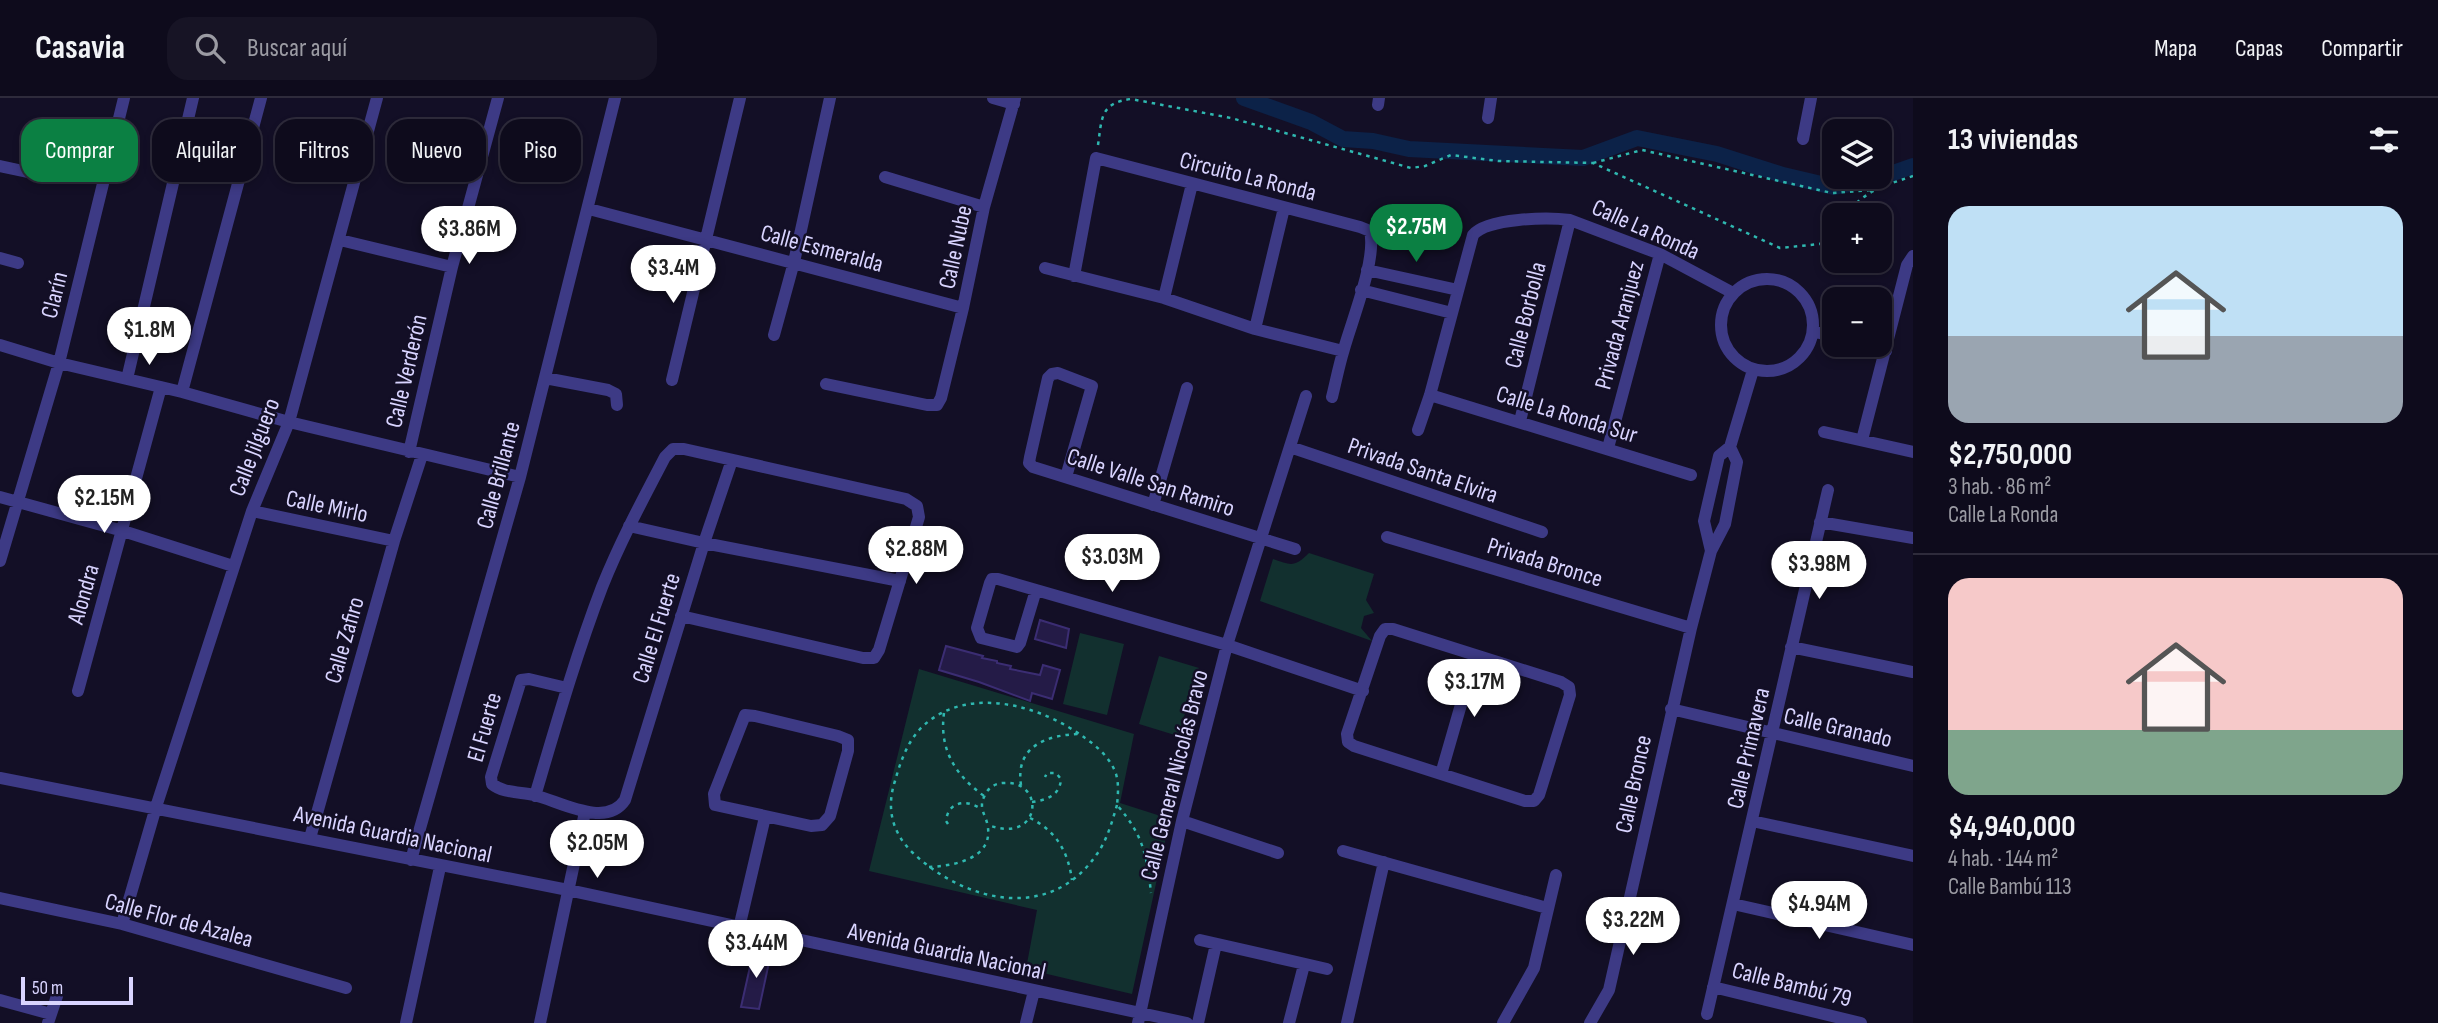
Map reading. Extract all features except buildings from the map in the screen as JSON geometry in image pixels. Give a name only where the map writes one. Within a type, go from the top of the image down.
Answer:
[{"type":"street","name":"Clarín","points":[[0,561],[58,363],[124,98]]},
{"type":"street","points":[[127,379],[193,98]]},
{"type":"street","points":[[182,392],[261,98]]},
{"type":"street","name":"Calle Jilguero","points":[[122,924],[156,807],[251,511],[289,422],[377,98]]},
{"type":"street","name":"Calle Verderón","points":[[415,453],[452,267],[498,98]]},
{"type":"street","name":"Calle Brillante","points":[[411,860],[520,477],[615,98]]},
{"type":"street","points":[[672,380],[740,98]]},
{"type":"street","points":[[774,335],[794,262],[830,98]]},
{"type":"street","points":[[993,98],[1015,101]]},
{"type":"street","points":[[1488,118],[1491,98]]},
{"type":"street","points":[[1802,139],[1811,98]]},
{"type":"street","name":"Calle Nube","points":[[826,384],[937,405],[963,308],[985,207],[1015,101]]},
{"type":"street","points":[[1074,276],[1096,158]]},
{"type":"street","name":"Circuito La Ronda","points":[[1096,158],[1370,231],[1372,240],[1361,290]]},
{"type":"street","points":[[0,166],[21,171]]},
{"type":"street","points":[[885,177],[985,207]]},
{"type":"street","points":[[1164,298],[1192,184]]},
{"type":"street","points":[[1255,329],[1284,208]]},
{"type":"street","name":"Calle Esmeralda","points":[[589,209],[963,308]]},
{"type":"street","name":"Calle La Ronda","points":[[1418,430],[1473,235],[1478,229],[1489,224],[1557,218],[1570,220],[1660,254],[1732,293]]},
{"type":"street","name":"Calle Borbolla","points":[[1520,421],[1570,220]]},
{"type":"street","points":[[340,240],[452,267]]},
{"type":"street","name":"Privada Aranjuez","points":[[1608,448],[1660,254]]},
{"type":"street","points":[[1892,326],[1907,265],[1913,256]]},
{"type":"street","points":[[0,258],[18,263]]},
{"type":"street","points":[[1045,268],[1164,298],[1255,329],[1343,351]]},
{"type":"street","points":[[1367,270],[1458,290]]},
{"type":"street","points":[[1758,279],[1773,279],[1787,283],[1799,291],[1808,303],[1813,317],[1813,331],[1808,346],[1792,364],[1769,372],[1753,370],[1739,363],[1728,351],[1721,337],[1722,314],[1732,293],[1744,284],[1758,279]]},
{"type":"street","points":[[1332,397],[1361,290],[1452,313]]},
{"type":"street","points":[[1813,331],[1822,334]]},
{"type":"street","points":[[0,345],[58,363],[182,392],[289,422],[520,477]]},
{"type":"street","points":[[1862,440],[1884,357]]},
{"type":"street","name":"Calle Bronce","points":[[1711,551],[1704,521],[1719,456],[1730,447],[1753,370]]},
{"type":"street","name":"Calle Valle San Ramiro","points":[[1066,477],[1092,386],[1058,373],[1048,378],[1029,463],[1033,467],[1295,549]]},
{"type":"street","points":[[545,378],[608,390],[616,394],[617,405]]},
{"type":"street","name":"Alondra","points":[[78,691],[161,387]]},
{"type":"street","points":[[1153,505],[1188,388]]},
{"type":"street","name":"Calle La Ronda Sur","points":[[1430,395],[1691,475]]},
{"type":"street","name":"Calle General Nicolás Bravo","points":[[1138,1018],[1182,821],[1227,645],[1306,396]]},
{"type":"street","points":[[1824,432],[1913,452]]},
{"type":"street","name":"Privada Santa Elvira","points":[[1290,447],[1542,532]]},
{"type":"street","name":"Calle Bronce","points":[[1590,1023],[1609,990],[1691,628],[1711,551],[1725,524],[1737,462],[1730,447]]},
{"type":"street","points":[[536,796],[567,688],[603,586],[629,526],[665,457],[673,449],[684,449],[906,499],[917,506],[919,517],[879,650],[874,658],[863,658],[681,617]]},
{"type":"street","name":"Calle Zafiro","points":[[310,838],[394,541],[415,453]]},
{"type":"street","name":"Calle El Fuerte","points":[[620,808],[625,800],[732,460]]},
{"type":"street","points":[[1714,480],[1733,483]]},
{"type":"street","name":"Calle Primavera","points":[[1707,1014],[1828,490]]},
{"type":"street","points":[[0,497],[123,531],[233,566]]},
{"type":"street","name":"Calle Mirlo","points":[[251,511],[394,541]]},
{"type":"street","points":[[1820,522],[1913,538]]},
{"type":"street","points":[[629,526],[900,581]]},
{"type":"street","name":"Privada Bronce","points":[[1387,537],[1691,628]]},
{"type":"street","points":[[1036,590],[1017,647],[981,638],[977,628],[992,579],[1036,590],[1227,645],[1363,691]]},
{"type":"street","points":[[1385,629],[1393,629],[1475,656],[1561,682],[1569,687],[1570,695],[1539,794],[1534,801],[1525,801],[1348,742],[1348,734],[1380,636],[1385,629]]},
{"type":"street","points":[[1791,647],[1913,672]]},
{"type":"street","points":[[1441,774],[1475,656]]},
{"type":"street","name":"El Fuerte","points":[[567,688],[529,679],[521,680],[491,776],[492,784],[498,789],[536,796],[585,812],[610,812],[620,808]]},
{"type":"street","name":"Calle Granado","points":[[1671,709],[1913,766]]},
{"type":"street","points":[[745,716],[848,740],[848,751],[830,816],[822,825],[811,826],[765,817],[715,805],[714,794],[745,716]]},
{"type":"street","name":"Avenida Guardia Nacional","points":[[0,778],[310,838],[440,867],[568,890],[1034,991],[1138,1018],[1186,1023]]},
{"type":"street","points":[[540,1023],[585,812]]},
{"type":"street","points":[[739,928],[765,817]]},
{"type":"street","points":[[1182,821],[1278,853]]},
{"type":"street","points":[[1752,821],[1913,856]]},
{"type":"street","points":[[1343,851],[1547,908]]},
{"type":"street","points":[[1347,1023],[1384,862]]},
{"type":"street","points":[[406,1023],[440,867]]},
{"type":"street","points":[[1503,1023],[1534,968],[1556,875]]},
{"type":"street","name":"Calle Flor de Azalea","points":[[0,898],[122,924],[346,988]]},
{"type":"street","points":[[1733,904],[1913,945]]},
{"type":"street","points":[[1200,940],[1326,969]]},
{"type":"street","points":[[1198,1023],[1216,944]]},
{"type":"street","points":[[1289,1023],[1304,965]]},
{"type":"street","name":"Calle Bambú 79","points":[[1713,987],[1861,1023]]},
{"type":"street","points":[[1026,1023],[1034,991]]},
{"type":"street","points":[[0,1000],[50,1019],[57,996]]},
{"type":"path","points":[[1096,158],[1103,116],[1116,101],[1131,99],[1231,118],[1411,168],[1425,166],[1451,155],[1498,161],[1593,163],[1642,150],[1832,193],[1872,190],[1913,176]]},
{"type":"path","points":[[1593,163],[1780,248],[1822,242]]},
{"type":"path","points":[[1854,203],[1872,190]]},
{"type":"path","points":[[993,703],[1035,710],[1079,734],[1107,758],[1115,773],[1117,805],[1106,839],[1097,856],[1072,880],[1036,897],[1015,900],[987,896],[971,891],[928,867],[906,846],[890,813],[890,799],[896,775],[911,741],[920,729],[945,712],[972,704],[993,703]]},
{"type":"path","points":[[945,712],[942,731],[948,756],[968,783],[984,796]]},
{"type":"path","points":[[1021,786],[1019,770],[1024,757],[1031,750],[1046,739],[1079,734]]},
{"type":"path","points":[[1032,802],[1046,799],[1058,791],[1061,783],[1059,776],[1052,772],[1045,776]]},
{"type":"path","points":[[981,809],[987,791],[998,783],[1014,782],[1026,788],[1033,809],[1030,818],[1011,831],[988,825]]},
{"type":"path","points":[[928,867],[952,866],[970,859],[983,847],[988,825],[981,809],[974,804],[956,804],[947,814],[948,824]]},
{"type":"path","points":[[1117,805],[1135,825],[1144,847],[1152,903]]},
{"type":"path","points":[[1030,818],[1041,823],[1062,845],[1069,861],[1072,880]]},
{"type":"green space","points":[[1309,553],[1374,574],[1366,600],[1374,613],[1364,616],[1361,628],[1372,641],[1260,601],[1273,559],[1292,564]]},
{"type":"green space","points":[[1080,633],[1124,644],[1107,715],[1063,704]]},
{"type":"green space","points":[[1159,656],[1199,668],[1178,736],[1139,724]]},
{"type":"green space","points":[[919,669],[1134,734],[1120,803],[1170,819],[1132,994],[1026,969],[1037,910],[869,871]]},
{"type":"waterway","points":[[1244,98],[1311,122],[1343,139],[1373,141],[1409,149],[1583,158],[1637,138],[1717,154],[1783,175],[1834,187],[1873,180],[1913,166]]}]
